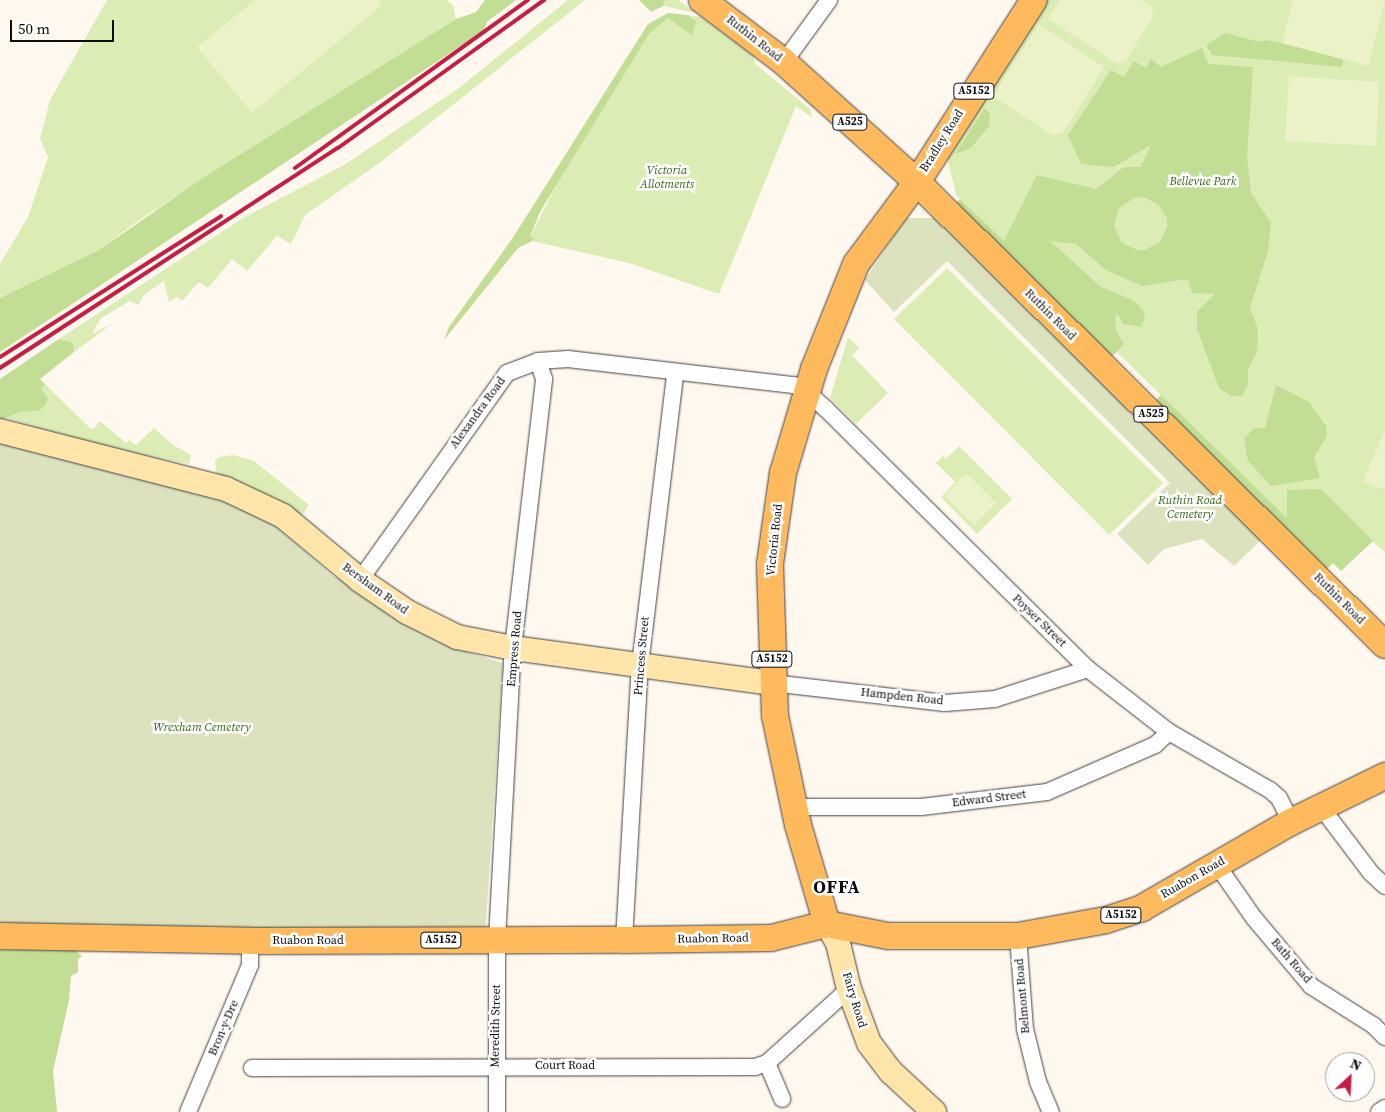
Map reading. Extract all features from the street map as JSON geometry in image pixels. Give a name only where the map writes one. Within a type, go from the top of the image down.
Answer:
[{"type":"main road","name":"Ruthin Road","points":[[702,0],[784,62],[917,182],[1385,645]]},
{"type":"main road","name":"Bradley Road","points":[[917,182],[1034,0]]},
{"type":"main road","name":"Victoria Road","points":[[827,924],[794,807],[776,716],[772,683],[770,564],[783,473],[807,392],[856,264],[917,182]]},
{"type":"main road","name":"Bersham Road","points":[[0,431],[226,489],[283,516],[360,580],[407,612],[457,637],[513,648],[772,683]]},
{"type":"main road","name":"Ruabon Road","points":[[0,936],[250,941],[772,938],[827,924],[888,936],[1018,936],[1106,920],[1142,908],[1291,822],[1385,776]]},
{"type":"main road","name":"Fairy Road","points":[[827,924],[838,943],[849,989],[869,1043],[891,1072],[934,1112]]},
{"type":"street","points":[[784,62],[829,0]]},
{"type":"street","name":"Alexandra Road","points":[[360,580],[507,373],[538,361],[568,359],[674,374],[794,385],[807,392]]},
{"type":"street","name":"Empress Road","points":[[497,939],[513,648],[544,379],[538,361]]},
{"type":"street","name":"Princess Street","points":[[624,940],[640,664],[674,374]]},
{"type":"street","name":"Poyser Street","points":[[807,392],[1088,670],[1169,732],[1270,790],[1279,798],[1291,822]]},
{"type":"street","name":"Hampden Road","points":[[772,683],[945,702],[995,699],[1088,670]]},
{"type":"street","name":"Edward Street","points":[[794,807],[921,807],[1048,792],[1155,745],[1169,732]]},
{"type":"street","points":[[1321,807],[1371,873],[1385,886]]},
{"type":"street","name":"Bath Road","points":[[1217,865],[1254,918],[1311,986],[1373,1025],[1385,1037]]},
{"type":"street","name":"Belmont Road","points":[[1018,936],[1025,1029],[1038,1082],[1050,1112]]},
{"type":"street","name":"Meredith Street","points":[[496,1112],[497,939]]},
{"type":"street","name":"Bron-y-Dre","points":[[188,1112],[250,965],[250,941]]},
{"type":"street","points":[[782,1099],[767,1063],[849,989]]},
{"type":"street","name":"Court Road","points":[[252,1068],[496,1065],[756,1067],[767,1063]]},
{"type":"street","points":[[1379,1112],[1385,1108]]},
{"type":"green space","points":[[107,0],[446,0],[453,5],[456,19],[139,220],[99,250],[0,298],[0,264],[28,217],[48,157],[40,139],[50,100]]},
{"type":"green space","points":[[255,0],[377,0],[381,6],[252,113],[197,47]]},
{"type":"green space","points":[[485,0],[516,0],[487,22],[483,31],[0,352],[0,298],[99,250],[203,178],[456,19],[476,12]]},
{"type":"green space","points":[[568,0],[585,0],[382,161],[305,215],[291,244],[277,236],[247,271],[232,259],[208,288],[199,282],[182,301],[177,297],[169,302],[164,281],[144,295],[138,305],[130,301],[101,318],[92,334],[113,323],[74,352],[72,343],[59,339],[243,218],[344,165],[459,88]]},
{"type":"green space","points":[[639,0],[665,0],[663,6],[651,12]]},
{"type":"green space","points":[[665,0],[678,0],[697,13],[663,6]]},
{"type":"green space","name":"Bellevue Park","points":[[1045,0],[1385,0],[1385,552],[1372,541],[1341,571],[956,195],[947,157]]},
{"type":"green space","points":[[1060,0],[1142,0],[1152,7],[1153,16],[1125,62],[1116,63],[1048,19]]},
{"type":"green space","points":[[1293,0],[1385,0],[1368,66],[1282,43]]},
{"type":"green space","points":[[668,13],[687,15],[696,21],[692,35],[668,18],[649,34],[541,210],[530,236],[534,238],[532,241],[518,248],[444,340],[449,327],[512,239],[648,24]]},
{"type":"green space","name":"Victoria Allotments","points":[[687,15],[702,17],[753,55],[755,64],[809,108],[813,118],[796,106],[719,294],[629,263],[532,241],[534,238],[530,237],[567,164],[649,34],[668,18],[696,21]]},
{"type":"green space","points":[[1039,24],[1104,67],[1064,132],[1053,136],[993,96]]},
{"type":"green space","points":[[1226,33],[1259,42],[1266,40],[1282,43],[1343,59],[1342,67],[1212,55],[1206,45]]},
{"type":"green space","points":[[1202,48],[1208,64],[1253,67],[1247,157],[1251,193],[1271,223],[1268,251],[1250,308],[1258,329],[1257,351],[1248,370],[1248,384],[1242,396],[1231,396],[1219,388],[1197,329],[1197,312],[1215,294],[1192,293],[1188,279],[1142,286],[1106,270],[1076,244],[1050,241],[1101,287],[1133,300],[1143,310],[1145,319],[1141,327],[1123,324],[1118,314],[1115,316],[1116,331],[1124,344],[1110,359],[953,206],[960,199],[1004,241],[1037,175],[1096,189],[1124,167],[1141,167],[1151,145],[1114,167],[1081,164],[1068,135],[1111,70],[1124,77],[1134,61],[1146,68],[1151,59],[1161,67]],"holes":[[[1143,197],[1158,204],[1167,218],[1167,227],[1160,242],[1145,250],[1137,250],[1121,242],[1114,225],[1119,208],[1134,198]]]},
{"type":"green space","points":[[1289,76],[1379,82],[1376,146],[1285,141]]},
{"type":"green space","points":[[985,108],[990,114],[989,126],[971,148],[955,154]]},
{"type":"green space","name":"Ruthin Road Cemetery","points":[[906,218],[940,218],[1264,537],[1234,566],[1202,539],[1164,549],[1148,565],[1117,534],[1170,483],[947,261],[894,312],[865,280]]},
{"type":"green space","points":[[947,268],[1163,483],[1109,535],[894,319]]},
{"type":"green space","points":[[848,337],[859,348],[852,355],[888,393],[856,424],[830,398]]},
{"type":"green space","points":[[59,339],[73,343],[74,352],[40,379],[45,384],[41,389],[48,398],[45,405],[39,411],[21,412],[0,420],[0,379]]},
{"type":"green space","points":[[45,384],[90,428],[94,429],[100,421],[126,443],[129,440],[136,445],[154,428],[173,445],[191,455],[189,464],[105,448],[6,418],[21,412],[39,411],[41,389]]},
{"type":"green space","points":[[1276,385],[1309,402],[1326,426],[1327,436],[1314,457],[1320,478],[1271,486],[1248,461],[1244,439],[1254,428],[1265,428]]},
{"type":"green space","points":[[1161,395],[1287,518],[1287,490],[1321,489],[1373,541],[1341,571],[1333,563],[1325,571],[1153,403]]},
{"type":"green space","points":[[1385,430],[1385,490],[1363,481]]},
{"type":"green space","name":"Wrexham Cemetery","points":[[0,441],[221,498],[275,526],[332,575],[454,648],[503,663],[485,936],[258,933],[103,924],[0,931]]},
{"type":"green space","points":[[959,446],[1012,499],[977,534],[941,497],[955,482],[936,463],[943,456],[946,459]]},
{"type":"green space","points":[[233,455],[254,461],[309,505],[300,518],[217,476],[215,461],[219,457]]},
{"type":"green space","points":[[966,473],[996,503],[974,525],[944,495]]},
{"type":"green space","points":[[0,950],[75,950],[82,956],[78,959],[78,972],[71,976],[69,1000],[53,1071],[57,1112],[0,1112]]},
{"type":"railway","points":[[295,168],[528,0]]},
{"type":"railway","points":[[0,368],[338,148],[544,0]]},
{"type":"railway","points":[[0,357],[221,216]]},
{"type":"district","name":"OFFA","points":[[837,887]]}]
